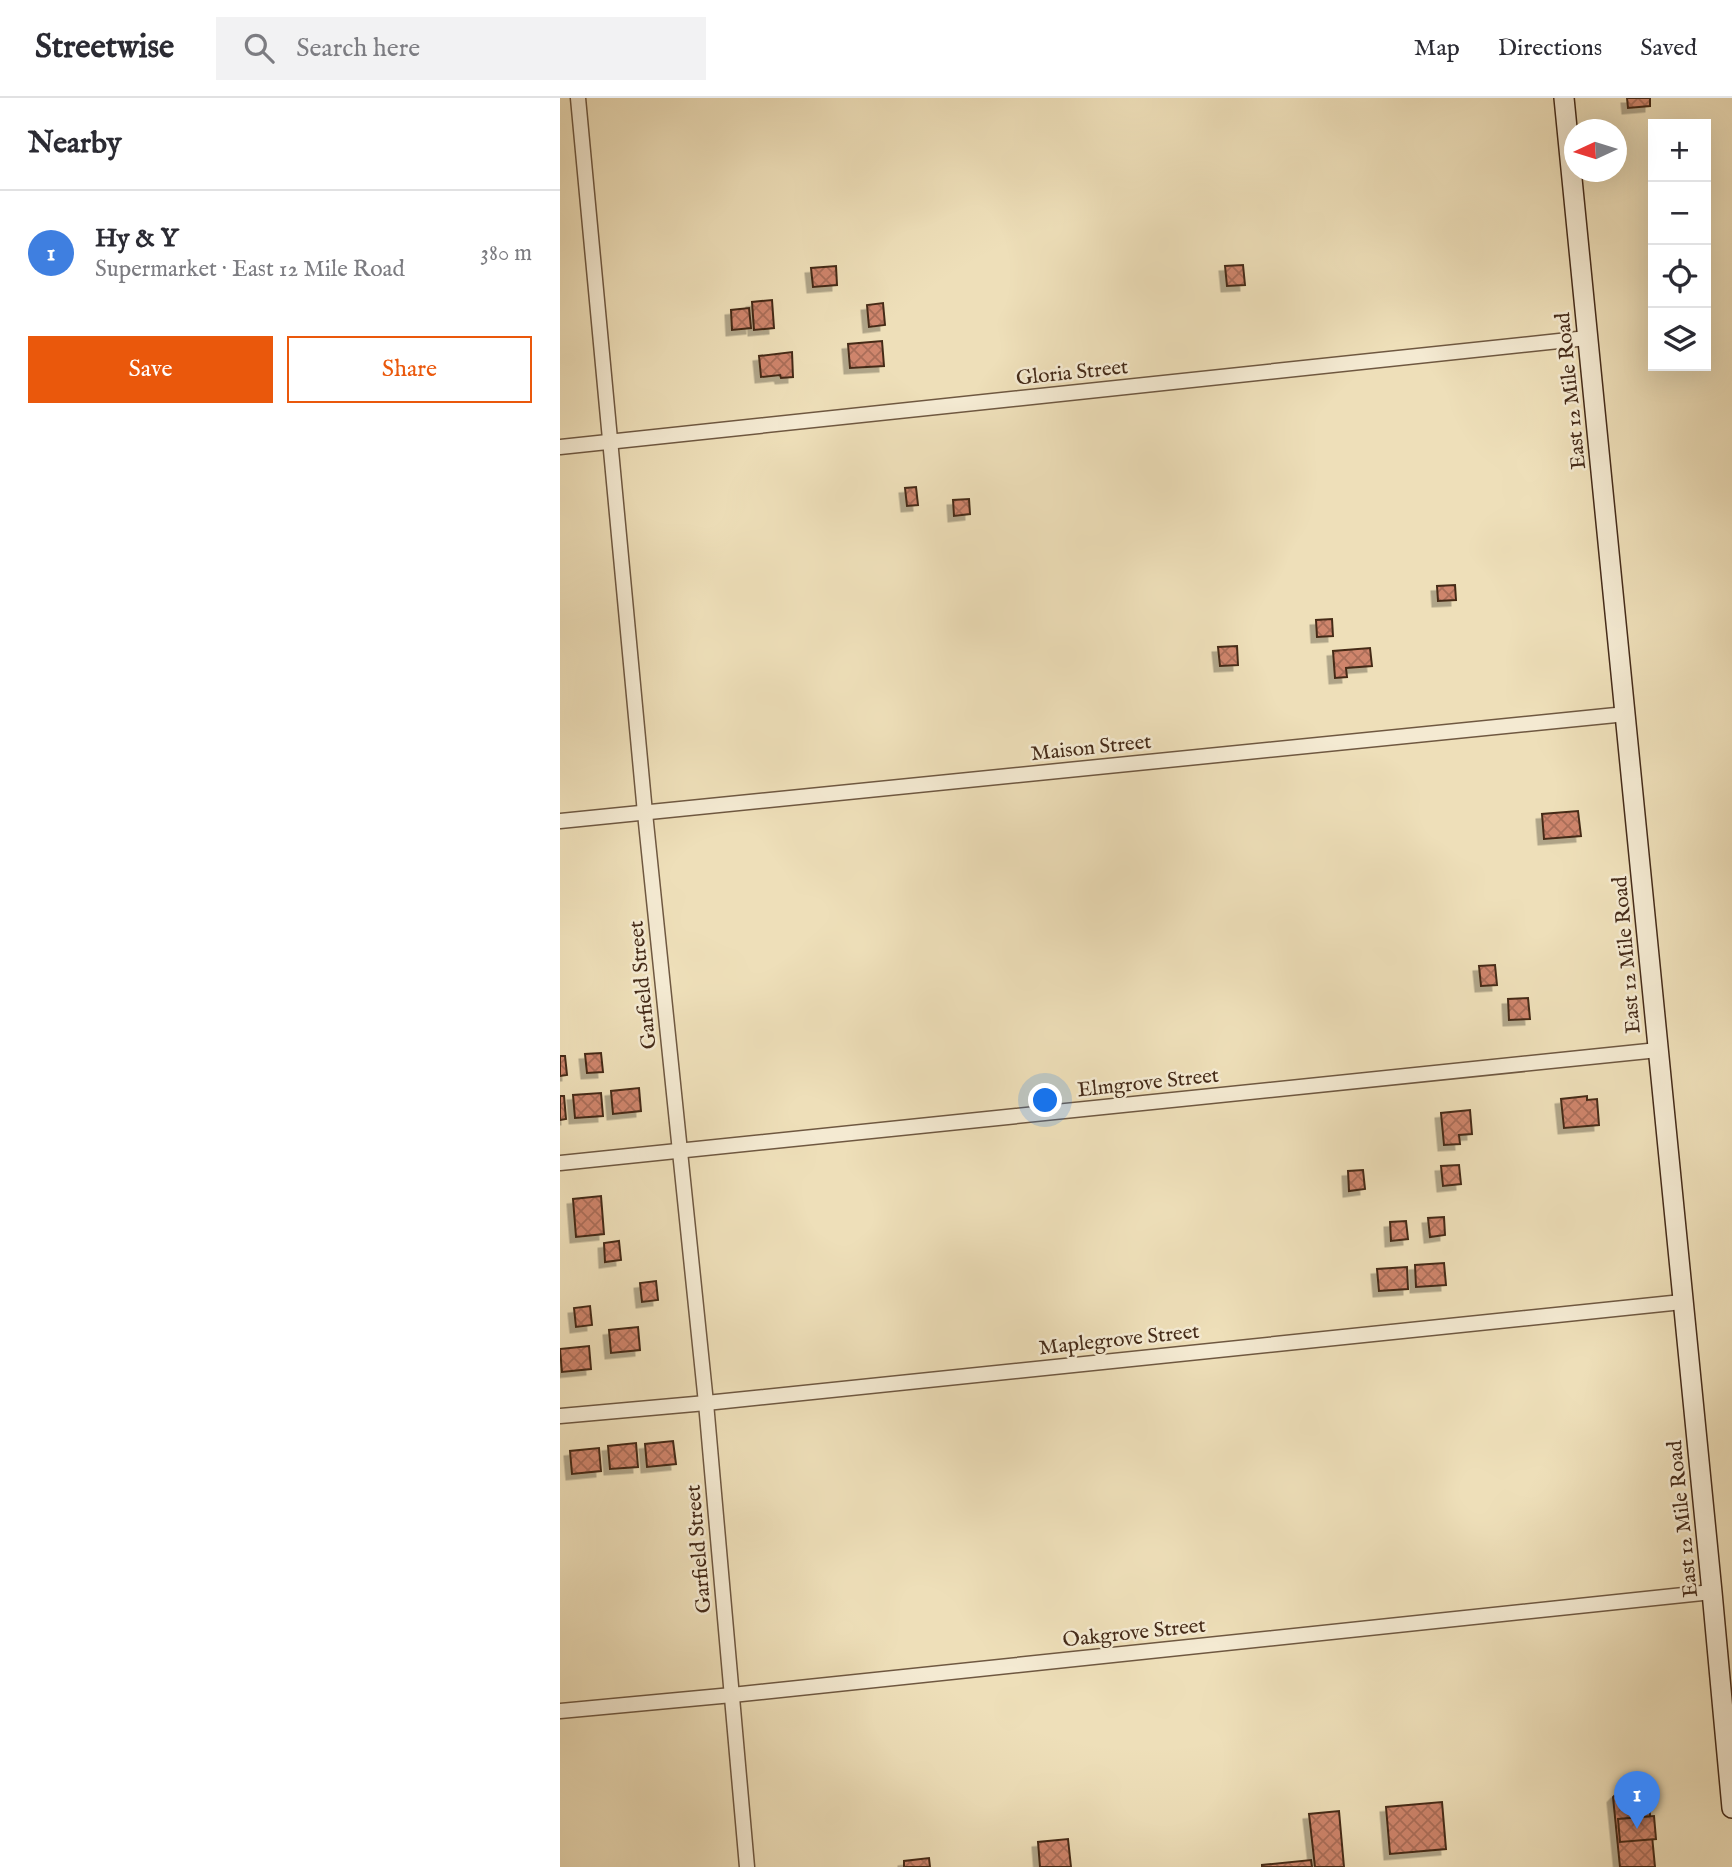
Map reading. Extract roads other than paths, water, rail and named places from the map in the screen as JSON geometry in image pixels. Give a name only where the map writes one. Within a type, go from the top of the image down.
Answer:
[{"type":"main road","name":"East 12 Mile Road","points":[[1564,98],[1732,1808]]},
{"type":"street","name":"Garfield Street","points":[[578,98],[645,813],[706,1403],[747,1867]]},
{"type":"street","name":"Gloria Street","points":[[560,447],[1587,338]]},
{"type":"street","name":"Maison Street","points":[[560,821],[1626,714]]},
{"type":"street","name":"Elmgrove Street","points":[[560,1163],[1658,1050]]},
{"type":"street","name":"Maplegrove Street","points":[[560,1416],[1682,1302]]},
{"type":"street","name":"Oakgrove Street","points":[[560,1711],[1712,1592]]},
{"type":"place","name":"Hy & Y","points":[[1637,1829]]}]
